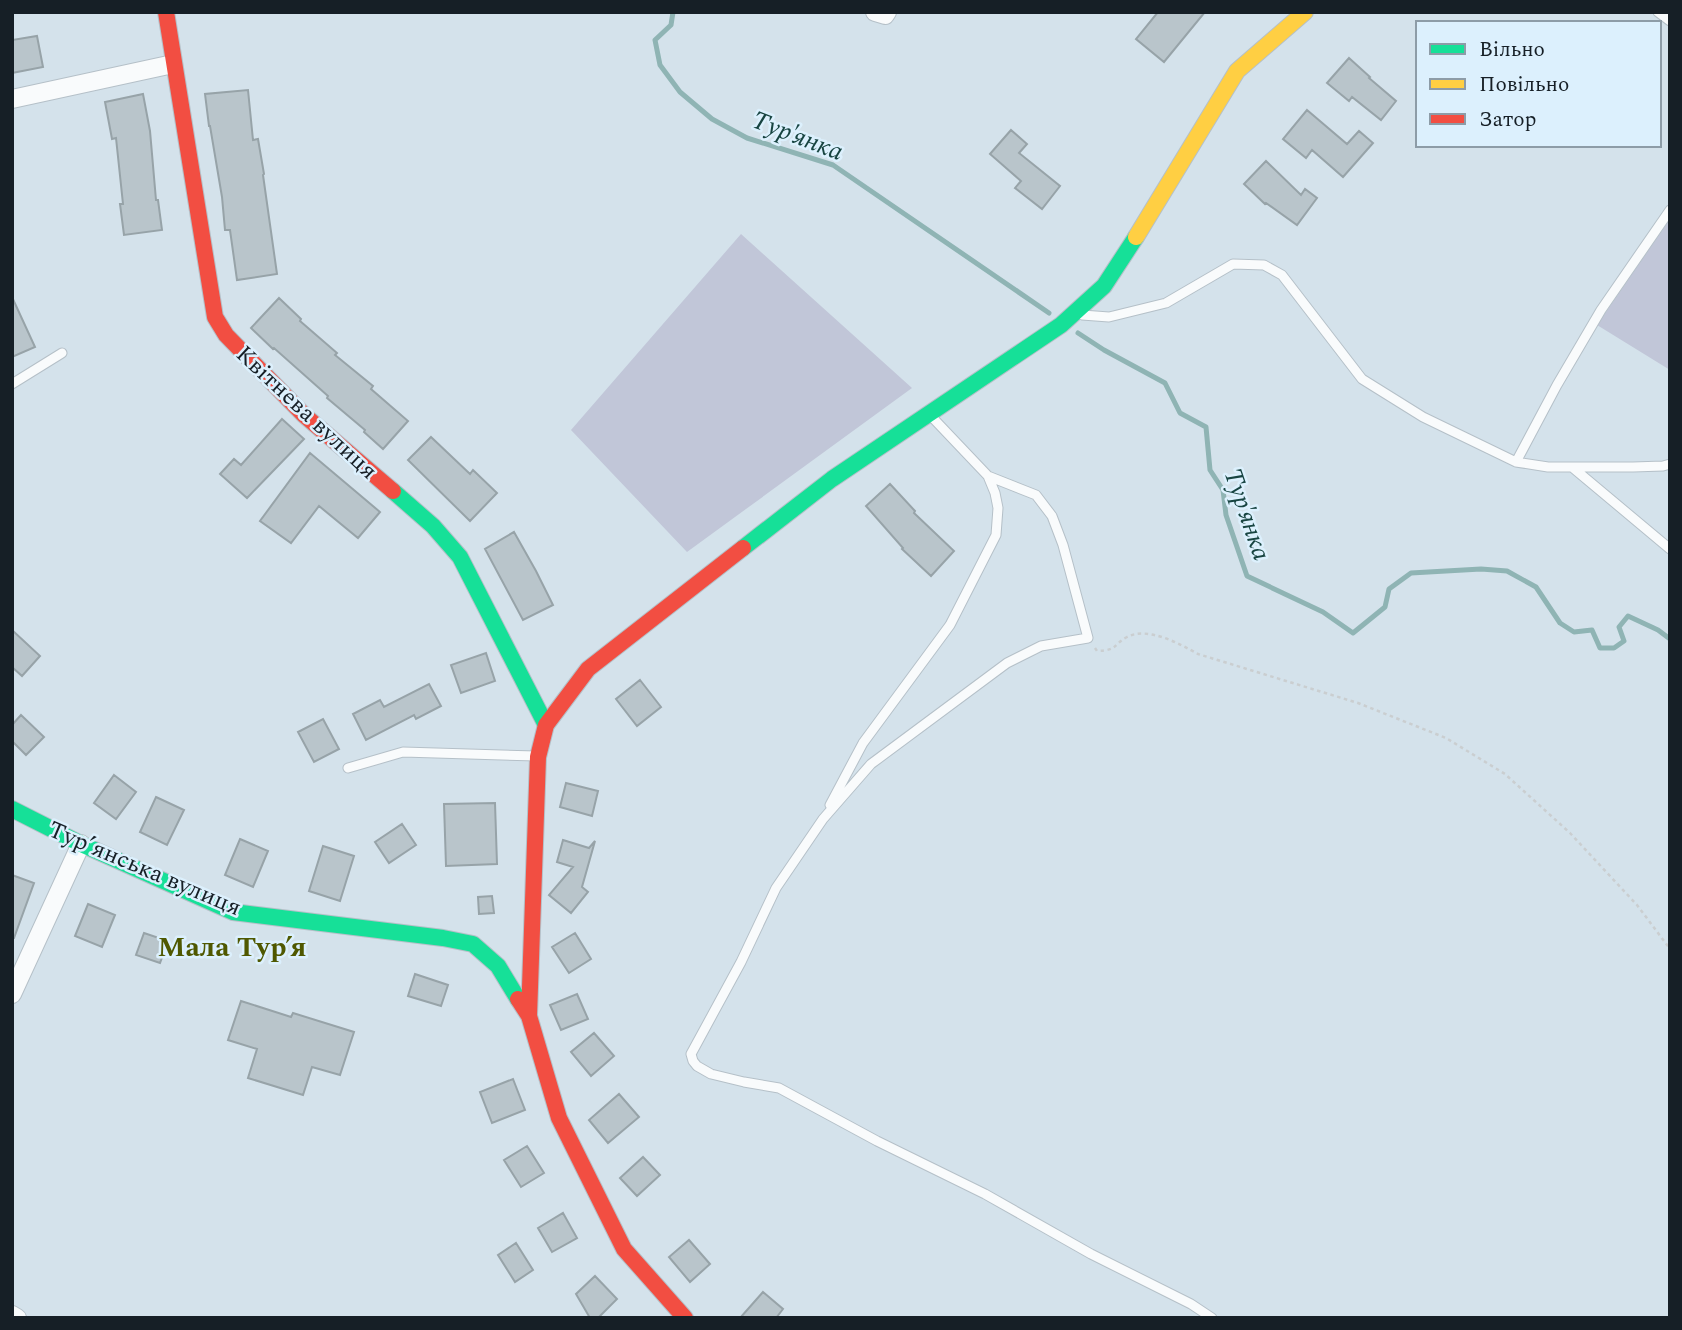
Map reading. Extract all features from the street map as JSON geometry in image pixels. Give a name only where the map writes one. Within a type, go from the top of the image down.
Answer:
[{"type":"street","name":"Квітнева вулиця","points":[[166,12],[215,317],[226,335],[304,415],[433,526],[460,557],[546,724]]},
{"type":"street","points":[[529,1016],[538,757],[546,724],[588,669],[832,479],[1061,325],[1104,286],[1237,71],[1305,12]]},
{"type":"street","points":[[12,99],[173,64]]},
{"type":"street","name":"Турʼянська вулиця","points":[[12,809],[81,844],[233,912],[474,944],[498,966],[529,1016],[559,1118],[624,1249],[685,1318]]},
{"type":"street","points":[[12,994],[81,844]]},
{"type":"street","points":[[12,1315],[17,1318]]},
{"type":"lane","points":[[1658,12],[1670,21]]},
{"type":"lane","points":[[1516,462],[1601,310],[1670,210]]},
{"type":"lane","points":[[1073,314],[1110,317],[1134,312],[1166,303],[1233,264],[1264,265],[1282,275],[1362,379],[1423,417],[1516,462],[1548,467],[1670,464]]},
{"type":"lane","points":[[12,384],[62,353]]},
{"type":"lane","points":[[928,413],[988,476],[998,508],[996,535],[950,625],[863,744],[823,819],[776,888],[741,962],[693,1048],[693,1061],[711,1074],[744,1083],[779,1088],[877,1141],[985,1194],[1091,1254],[1191,1304],[1212,1318]]},
{"type":"lane","points":[[1572,467],[1670,549]]},
{"type":"lane","points":[[823,819],[871,764],[1007,663],[1041,646],[1088,638],[1063,545],[1052,516],[1036,495],[988,476]]},
{"type":"lane","points":[[348,768],[403,752],[538,757]]},
{"type":"path","points":[[1088,638],[1097,651],[1111,651],[1128,637],[1154,635],[1174,641],[1198,654],[1358,703],[1446,738],[1505,774],[1570,834],[1637,905],[1670,949]]},
{"type":"shaded area","points":[[1670,219],[1670,370],[1597,325]]},
{"type":"shaded area","points":[[741,234],[912,388],[687,552],[571,430]]},
{"type":"building","points":[[1158,12],[1205,12],[1164,62],[1136,39]]},
{"type":"building","points":[[37,36],[43,67],[12,73],[12,40]]},
{"type":"building","points":[[1349,58],[1396,101],[1381,120],[1352,97],[1349,101],[1327,83]]},
{"type":"building","points":[[248,90],[253,140],[258,139],[277,274],[237,280],[230,230],[225,230],[205,94]]},
{"type":"building","points":[[143,94],[162,230],[124,235],[116,138],[112,139],[105,102]]},
{"type":"building","points":[[1307,110],[1347,144],[1359,131],[1373,143],[1343,177],[1312,150],[1306,158],[1283,139]]},
{"type":"building","points":[[1011,130],[1027,144],[1019,153],[1060,186],[1042,209],[1015,188],[1021,181],[990,154]]},
{"type":"building","points":[[1266,161],[1301,195],[1305,189],[1317,198],[1297,225],[1265,204],[1244,184]]},
{"type":"building","points":[[12,297],[35,347],[12,357]]},
{"type":"building","points":[[279,298],[300,321],[337,353],[335,355],[373,386],[371,389],[408,421],[383,449],[251,328]]},
{"type":"building","points":[[282,419],[304,439],[247,498],[220,474],[234,459],[241,465]]},
{"type":"building","points":[[431,437],[470,474],[473,470],[497,493],[470,521],[408,460]]},
{"type":"building","points":[[310,453],[380,512],[358,538],[319,506],[291,543],[260,521]]},
{"type":"building","points":[[890,484],[914,513],[954,551],[931,576],[902,549],[866,506]]},
{"type":"building","points":[[514,532],[553,605],[523,620],[485,549]]},
{"type":"building","points":[[12,630],[40,656],[22,676],[12,667]]},
{"type":"building","points":[[486,653],[495,681],[461,693],[451,665]]},
{"type":"building","points":[[640,680],[661,707],[637,726],[616,699]]},
{"type":"building","points":[[429,684],[441,706],[416,719],[414,715],[366,740],[353,714],[380,700],[384,707]]},
{"type":"building","points":[[21,715],[44,737],[26,755],[12,741],[12,725]]},
{"type":"building","points":[[323,719],[339,749],[314,762],[298,732]]},
{"type":"building","points":[[114,775],[136,792],[116,819],[94,803]]},
{"type":"building","points":[[566,783],[598,791],[592,816],[560,807]]},
{"type":"building","points":[[156,797],[184,810],[167,845],[140,832]]},
{"type":"building","points":[[495,803],[497,864],[446,866],[444,804]]},
{"type":"building","points":[[402,824],[416,845],[389,863],[375,842]]},
{"type":"building","points":[[240,839],[268,851],[253,887],[225,875]]},
{"type":"building","points":[[563,840],[589,848],[595,841],[582,887],[588,892],[571,913],[549,895],[573,867],[557,862]]},
{"type":"building","points":[[323,846],[354,856],[340,901],[309,891]]},
{"type":"building","points":[[12,875],[34,883],[14,938],[12,938]]},
{"type":"building","points":[[492,896],[494,913],[479,914],[478,897]]},
{"type":"building","points":[[88,904],[115,915],[102,947],[75,936]]},
{"type":"building","points":[[144,933],[168,941],[160,963],[136,955]]},
{"type":"building","points":[[575,933],[591,959],[569,973],[552,947]]},
{"type":"building","points":[[415,974],[448,985],[441,1006],[408,996]]},
{"type":"building","points":[[577,994],[588,1019],[561,1030],[550,1005]]},
{"type":"building","points":[[241,1001],[291,1017],[293,1013],[354,1032],[340,1075],[312,1067],[303,1095],[248,1078],[257,1049],[228,1040]]},
{"type":"building","points":[[594,1033],[614,1056],[591,1076],[571,1052]]},
{"type":"building","points":[[513,1079],[525,1110],[492,1123],[480,1092]]},
{"type":"building","points":[[619,1094],[639,1117],[608,1143],[589,1120]]},
{"type":"building","points":[[527,1146],[544,1173],[521,1187],[504,1160]]},
{"type":"building","points":[[643,1157],[660,1175],[637,1196],[620,1178]]},
{"type":"building","points":[[563,1213],[577,1238],[552,1252],[538,1228]]},
{"type":"building","points":[[689,1240],[710,1264],[690,1282],[669,1257]]},
{"type":"building","points":[[516,1243],[533,1270],[515,1282],[498,1255]]},
{"type":"building","points":[[595,1276],[617,1299],[598,1318],[590,1318],[576,1294]]},
{"type":"building","points":[[763,1292],[783,1309],[776,1318],[740,1318]]},
{"type":"waterway","name":"Тур'янка","points":[[673,12],[671,25],[655,40],[660,65],[680,92],[712,119],[747,138],[833,165],[1049,313]]},
{"type":"waterway","name":"Тур'янка","points":[[1078,333],[1165,383],[1180,413],[1206,427],[1210,470],[1223,490],[1226,515],[1247,576],[1323,612],[1353,633],[1385,607],[1389,589],[1411,573],[1481,569],[1507,571],[1536,587],[1560,623],[1574,632],[1592,630],[1600,648],[1614,648],[1624,641],[1619,627],[1628,616],[1658,630],[1670,639]]},
{"type":"traffic: fast","points":[[743,548],[832,479],[1061,325],[1104,286],[1136,237]]},
{"type":"traffic: fast","points":[[393,491],[433,526],[460,557],[546,725]]},
{"type":"traffic: fast","points":[[12,809],[81,844],[233,912],[473,944],[498,966],[518,999]]},
{"type":"traffic: slow","points":[[1136,237],[1237,71],[1305,12]]},
{"type":"traffic: jam","points":[[166,12],[215,317],[226,335],[304,415],[393,491]]},
{"type":"traffic: jam","points":[[529,1016],[538,757],[546,725],[588,669],[743,548]]},
{"type":"traffic: jam","points":[[518,999],[529,1016],[559,1118],[624,1249],[685,1318]]},
{"type":"district","name":"Мала Тур’я","points":[[232,946]]}]
